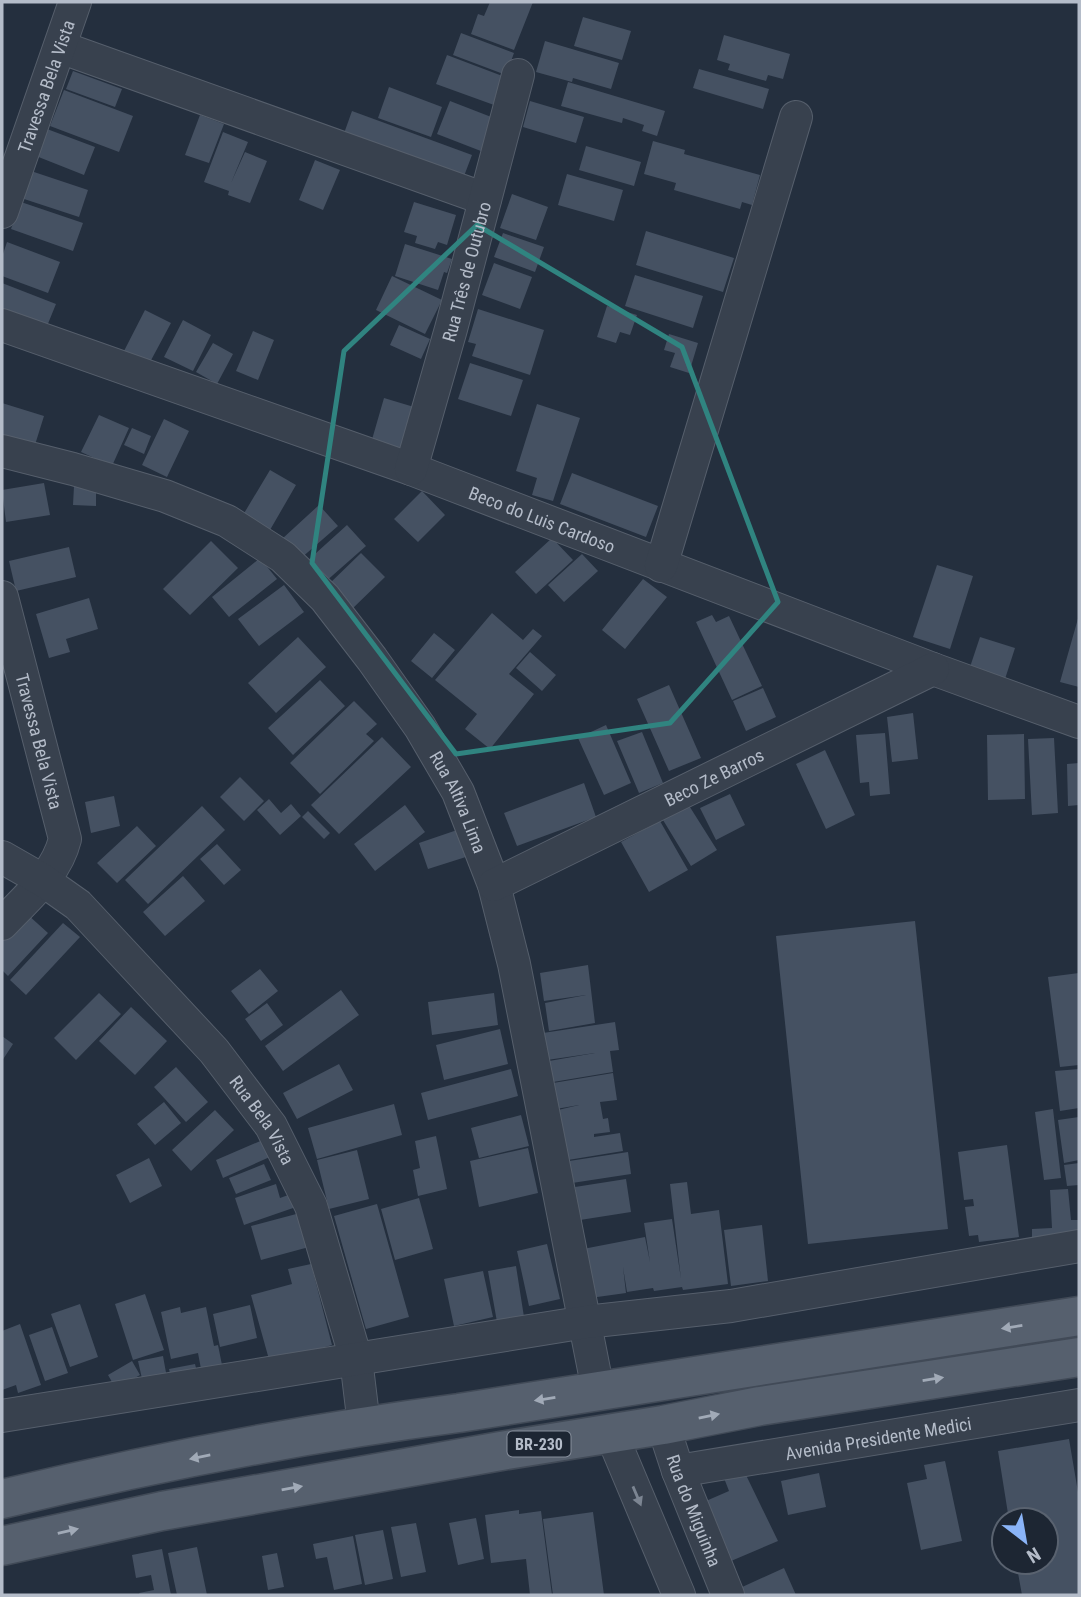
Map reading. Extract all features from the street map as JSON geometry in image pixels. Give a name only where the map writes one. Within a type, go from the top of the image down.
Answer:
[{"type":"main road","name":"BR-230","points":[[2,1499],[94,1477],[365,1426],[1079,1316]]},
{"type":"main road","name":"BR-230","points":[[2,1546],[162,1511],[463,1458],[760,1406],[1079,1357]]},
{"type":"main road","points":[[758,1365],[760,1406]]},
{"type":"main road","points":[[459,1413],[463,1458]]},
{"type":"street","name":"Travessa Bela Vista","points":[[2,212],[75,2]]},
{"type":"street","points":[[60,47],[485,200]]},
{"type":"street","name":"Rua Três de Outubro","points":[[411,469],[518,75]]},
{"type":"street","points":[[661,566],[796,117]]},
{"type":"street","name":"Beco do Luis Cardoso","points":[[2,325],[411,469],[661,566],[1079,722]]},
{"type":"street","name":"Rua Altiva Lima","points":[[2,451],[165,496],[227,521],[283,557],[325,598],[420,727],[458,792],[494,884],[514,964],[598,1391]]},
{"type":"street","name":"Travessa Bela Vista","points":[[2,597],[65,839],[61,858],[44,881]]},
{"type":"street","name":"Beco Ze Barros","points":[[494,884],[933,669]]},
{"type":"street","name":"Rua Bela Vista","points":[[2,858],[44,881],[78,905],[205,1041],[271,1126],[311,1206],[356,1359],[365,1426]]},
{"type":"street","points":[[2,924],[44,881]]},
{"type":"street","points":[[2,1416],[586,1322],[731,1306],[1079,1246]]},
{"type":"street","name":"Avenida Presidente Medici","points":[[678,1471],[1079,1405]]},
{"type":"street","name":"Rua do Miguinha","points":[[663,1425],[678,1471],[728,1595]]},
{"type":"street","points":[[611,1433],[679,1595]]},
{"type":"highlighted area","points":[[477,225],[682,347],[778,602],[670,723],[456,754],[312,563],[344,351]]},
{"type":"building","points":[[490,2],[533,2],[514,50],[471,34],[478,14],[484,16]]},
{"type":"building","points":[[583,17],[631,31],[622,60],[574,46]]},
{"type":"building","points":[[461,33],[514,53],[506,75],[453,55]]},
{"type":"building","points":[[724,35],[790,54],[783,79],[768,75],[766,81],[728,70],[730,64],[717,60]]},
{"type":"building","points":[[545,41],[619,63],[611,89],[573,78],[572,82],[536,72]]},
{"type":"building","points":[[447,55],[505,77],[494,105],[436,84]]},
{"type":"building","points":[[699,69],[769,89],[763,109],[693,88]]},
{"type":"building","points":[[73,71],[122,89],[115,107],[66,89]]},
{"type":"building","points":[[568,82],[665,111],[657,136],[642,131],[644,125],[623,118],[622,123],[561,106]]},
{"type":"building","points":[[389,87],[442,107],[431,137],[378,118]]},
{"type":"building","points":[[64,90],[133,116],[119,152],[50,126]]},
{"type":"building","points":[[450,101],[499,120],[486,153],[437,134]]},
{"type":"building","points":[[530,101],[584,117],[576,143],[523,127]]},
{"type":"building","points":[[352,111],[472,155],[461,184],[342,139]]},
{"type":"building","points":[[200,115],[224,124],[209,163],[185,155]]},
{"type":"building","points":[[47,129],[95,147],[84,175],[36,156]]},
{"type":"building","points":[[223,132],[248,142],[231,183],[245,152],[267,161],[250,203],[228,195],[229,191],[204,182]]},
{"type":"building","points":[[653,141],[685,150],[684,154],[760,175],[752,205],[742,202],[740,209],[674,190],[676,183],[644,174]]},
{"type":"building","points":[[586,146],[641,162],[634,186],[579,170]]},
{"type":"building","points":[[315,160],[340,170],[323,210],[299,200]]},
{"type":"building","points":[[31,171],[88,190],[79,217],[21,198]]},
{"type":"building","points":[[567,174],[623,190],[614,221],[558,205]]},
{"type":"building","points":[[512,194],[548,207],[536,240],[500,228]]},
{"type":"building","points":[[21,202],[83,223],[73,251],[11,229]]},
{"type":"building","points":[[414,202],[456,215],[447,245],[438,242],[435,249],[415,243],[417,236],[404,232]]},
{"type":"building","points":[[646,231],[734,258],[723,292],[636,265]]},
{"type":"building","points":[[503,233],[544,247],[535,272],[494,257]]},
{"type":"building","points":[[7,242],[60,262],[48,293],[2,276],[2,257]]},
{"type":"building","points":[[405,244],[452,259],[438,290],[395,276]]},
{"type":"building","points":[[494,263],[532,277],[520,309],[482,295]]},
{"type":"building","points":[[635,275],[703,296],[693,328],[625,306]]},
{"type":"building","points":[[392,276],[442,300],[425,334],[376,310]]},
{"type":"building","points":[[2,283],[56,304],[45,331],[2,314]]},
{"type":"building","points":[[607,306],[637,315],[630,335],[620,332],[616,343],[597,337]]},
{"type":"building","points":[[478,309],[544,330],[530,375],[472,356],[476,344],[468,342]]},
{"type":"building","points":[[145,310],[171,323],[149,364],[124,351]]},
{"type":"building","points":[[183,320],[211,335],[193,371],[164,357]]},
{"type":"building","points":[[399,325],[430,339],[421,359],[390,345]]},
{"type":"building","points":[[253,331],[274,340],[258,380],[236,371]]},
{"type":"building","points":[[669,334],[698,343],[689,373],[670,367],[675,353],[664,350]]},
{"type":"building","points":[[213,343],[233,354],[217,384],[196,372]]},
{"type":"building","points":[[470,363],[523,380],[511,416],[458,399]]},
{"type":"building","points":[[384,398],[414,407],[400,452],[371,443]]},
{"type":"building","points":[[2,403],[44,416],[34,448],[2,437]]},
{"type":"building","points":[[537,404],[580,418],[553,501],[532,495],[537,478],[516,471]]},
{"type":"building","points":[[99,415],[129,428],[112,466],[81,452]]},
{"type":"building","points":[[164,419],[189,431],[167,477],[142,465]]},
{"type":"building","points":[[132,428],[151,436],[144,454],[124,445]]},
{"type":"building","points":[[270,470],[296,485],[270,530],[243,515]]},
{"type":"building","points":[[572,473],[658,506],[646,537],[560,504]]},
{"type":"building","points":[[44,483],[50,515],[6,522],[2,490]]},
{"type":"building","points":[[74,486],[96,487],[96,506],[73,505]]},
{"type":"building","points":[[422,491],[445,515],[418,542],[394,519]]},
{"type":"building","points":[[319,505],[338,526],[300,559],[282,539]]},
{"type":"building","points":[[347,525],[366,546],[324,583],[305,563]]},
{"type":"building","points":[[552,538],[573,560],[536,594],[515,572]]},
{"type":"building","points":[[211,541],[238,568],[190,615],[163,589]]},
{"type":"building","points":[[69,547],[76,577],[16,591],[9,561]]},
{"type":"building","points":[[361,553],[385,577],[351,610],[327,586]]},
{"type":"building","points":[[582,554],[598,571],[564,602],[548,585]]},
{"type":"building","points":[[260,558],[277,579],[229,617],[212,597]]},
{"type":"building","points":[[937,565],[973,576],[950,649],[913,637]]},
{"type":"building","points":[[643,579],[667,597],[625,649],[602,630]]},
{"type":"building","points":[[284,585],[304,612],[259,646],[238,619]]},
{"type":"building","points":[[89,598],[98,629],[66,639],[70,652],[49,658],[36,614]]},
{"type":"building","points":[[492,613],[523,640],[533,629],[542,636],[509,674],[534,694],[490,749],[465,729],[477,714],[435,680]]},
{"type":"building","points":[[712,615],[716,622],[729,616],[762,686],[732,700],[696,622]]},
{"type":"building","points":[[1079,615],[1079,687],[1060,682]]},
{"type":"building","points":[[434,633],[455,650],[432,678],[411,661]]},
{"type":"building","points":[[298,637],[326,667],[276,713],[248,683]]},
{"type":"building","points":[[980,637],[1015,648],[1005,679],[970,667]]},
{"type":"building","points":[[530,652],[556,675],[542,691],[516,668]]},
{"type":"building","points":[[320,680],[345,706],[293,755],[268,728]]},
{"type":"building","points":[[669,685],[701,758],[669,771],[637,699]]},
{"type":"building","points":[[763,688],[776,717],[746,731],[733,701]]},
{"type":"building","points":[[354,701],[377,724],[366,734],[374,741],[320,794],[290,763]]},
{"type":"building","points":[[913,713],[918,759],[892,762],[887,717]]},
{"type":"building","points":[[606,725],[631,783],[604,795],[578,738]]},
{"type":"building","points":[[642,732],[663,783],[639,793],[617,741]]},
{"type":"building","points":[[885,733],[890,794],[870,796],[869,782],[860,783],[856,735]]},
{"type":"building","points":[[1024,734],[1025,799],[988,800],[987,735]]},
{"type":"building","points":[[382,737],[411,767],[339,834],[311,805]]},
{"type":"building","points":[[1054,738],[1058,813],[1032,815],[1028,739]]},
{"type":"building","points":[[825,750],[855,815],[826,829],[796,764]]},
{"type":"building","points":[[1079,763],[1079,805],[1068,806],[1067,764]]},
{"type":"building","points":[[240,777],[264,801],[244,821],[220,797]]},
{"type":"building","points":[[584,783],[596,817],[517,846],[504,813]]},
{"type":"building","points":[[730,794],[745,825],[716,840],[700,808]]},
{"type":"building","points":[[114,796],[120,826],[91,833],[85,802]]},
{"type":"building","points":[[269,799],[281,813],[291,804],[301,816],[280,835],[257,810]]},
{"type":"building","points":[[688,804],[717,850],[691,866],[663,820]]},
{"type":"building","points":[[405,805],[425,832],[375,871],[354,844]]},
{"type":"building","points":[[202,806],[225,830],[148,904],[125,880]]},
{"type":"building","points":[[308,811],[330,833],[324,839],[302,817]]},
{"type":"building","points":[[660,821],[688,870],[649,892],[621,842]]},
{"type":"building","points":[[137,826],[156,846],[117,883],[97,863]]},
{"type":"building","points":[[460,829],[469,856],[428,869],[419,843]]},
{"type":"building","points":[[217,844],[241,870],[224,885],[200,859]]},
{"type":"building","points":[[183,876],[205,901],[165,936],[143,912]]},
{"type":"building","points":[[27,914],[48,933],[8,976],[2,970],[2,942]]},
{"type":"building","points":[[915,921],[948,1229],[808,1244],[776,936]]},
{"type":"building","points":[[63,923],[80,937],[26,995],[10,980]]},
{"type":"building","points":[[588,965],[595,1023],[549,1031],[545,1003],[586,995],[544,1001],[540,973]]},
{"type":"building","points":[[260,969],[278,991],[249,1014],[231,991]]},
{"type":"building","points":[[1079,973],[1079,1065],[1060,1067],[1048,977]]},
{"type":"building","points":[[341,990],[359,1015],[283,1071],[265,1046]]},
{"type":"building","points":[[99,993],[121,1014],[76,1060],[54,1038]]},
{"type":"building","points":[[494,993],[498,1025],[432,1035],[428,1002]]},
{"type":"building","points":[[267,1003],[283,1025],[261,1041],[245,1019]]},
{"type":"building","points":[[131,1007],[167,1041],[135,1075],[99,1041]]},
{"type":"building","points":[[615,1022],[619,1050],[610,1051],[613,1072],[553,1082],[549,1061],[595,1053],[547,1060],[543,1033]]},
{"type":"building","points":[[500,1029],[508,1064],[444,1080],[436,1045]]},
{"type":"building","points":[[2,1036],[13,1044],[2,1061]]},
{"type":"building","points":[[339,1064],[353,1090],[297,1119],[283,1093]]},
{"type":"building","points":[[176,1067],[208,1102],[186,1122],[154,1087]]},
{"type":"building","points":[[511,1069],[518,1096],[428,1120],[421,1093]]},
{"type":"building","points":[[1079,1069],[1079,1108],[1060,1111],[1055,1071]]},
{"type":"building","points":[[613,1073],[617,1100],[600,1102],[603,1119],[608,1118],[610,1132],[594,1134],[594,1137],[620,1133],[623,1151],[568,1160],[558,1110],[579,1105],[556,1109],[553,1083]]},
{"type":"building","points":[[164,1102],[181,1123],[155,1145],[137,1124]]},
{"type":"building","points":[[394,1104],[402,1135],[317,1159],[308,1128]]},
{"type":"building","points":[[1053,1109],[1061,1178],[1044,1180],[1035,1112]]},
{"type":"building","points":[[215,1110],[234,1130],[191,1171],[172,1150]]},
{"type":"building","points":[[521,1115],[529,1146],[479,1158],[471,1128]]},
{"type":"building","points":[[1079,1117],[1079,1160],[1064,1163],[1058,1120]]},
{"type":"building","points":[[436,1136],[447,1189],[418,1196],[413,1170],[420,1168],[415,1141]]},
{"type":"building","points":[[265,1139],[272,1156],[223,1178],[216,1160]]},
{"type":"building","points":[[1007,1145],[1019,1237],[979,1242],[978,1235],[969,1236],[965,1207],[974,1206],[973,1199],[964,1200],[958,1152]]},
{"type":"building","points":[[528,1148],[538,1193],[479,1207],[470,1161]]},
{"type":"building","points":[[357,1150],[369,1199],[329,1209],[317,1160]]},
{"type":"building","points":[[628,1152],[631,1174],[572,1183],[569,1161]]},
{"type":"building","points":[[149,1158],[162,1186],[130,1203],[116,1175]]},
{"type":"building","points":[[1079,1163],[1079,1185],[1067,1186],[1064,1165]]},
{"type":"building","points":[[264,1164],[271,1180],[236,1194],[229,1178]]},
{"type":"building","points":[[626,1179],[631,1212],[580,1220],[575,1187]]},
{"type":"building","points":[[687,1182],[691,1214],[719,1210],[728,1284],[683,1290],[682,1287],[654,1291],[653,1288],[627,1292],[623,1267],[626,1293],[590,1298],[583,1249],[645,1237],[650,1262],[644,1223],[672,1219],[681,1279],[670,1184]]},
{"type":"building","points":[[276,1184],[280,1198],[291,1194],[296,1207],[244,1225],[235,1198]]},
{"type":"building","points":[[1068,1189],[1071,1220],[1079,1220],[1079,1237],[1032,1240],[1032,1229],[1052,1228],[1050,1190]]},
{"type":"building","points":[[419,1198],[433,1249],[395,1260],[381,1209]]},
{"type":"building","points":[[377,1204],[409,1317],[366,1329],[334,1216]]},
{"type":"building","points":[[300,1213],[309,1247],[261,1260],[251,1226]]},
{"type":"building","points":[[762,1225],[768,1281],[731,1286],[724,1230]]},
{"type":"building","points":[[547,1244],[560,1299],[529,1306],[517,1251]]},
{"type":"building","points":[[311,1264],[332,1345],[270,1363],[251,1295],[292,1284],[288,1269]]},
{"type":"building","points":[[516,1266],[524,1317],[497,1322],[488,1271]]},
{"type":"building","points":[[483,1271],[493,1317],[454,1326],[444,1279]]},
{"type":"building","points":[[145,1294],[164,1350],[133,1360],[115,1304]]},
{"type":"building","points":[[80,1304],[98,1357],[70,1367],[51,1314]]},
{"type":"building","points":[[250,1305],[257,1338],[220,1347],[213,1314]]},
{"type":"building","points":[[180,1307],[181,1313],[206,1307],[214,1346],[218,1345],[222,1365],[201,1369],[198,1353],[171,1359],[161,1312]]},
{"type":"building","points":[[20,1324],[41,1385],[18,1393],[16,1385],[2,1390],[2,1331]]},
{"type":"building","points":[[52,1327],[68,1373],[45,1381],[29,1335]]},
{"type":"building","points":[[163,1356],[167,1378],[143,1383],[138,1361]]},
{"type":"building","points":[[132,1361],[140,1375],[116,1389],[108,1375]]},
{"type":"building","points":[[195,1364],[197,1372],[171,1378],[169,1369]]},
{"type":"building","points":[[1069,1439],[1079,1498],[1079,1595],[1022,1595],[1019,1576],[1060,1576],[1060,1506],[1007,1506],[998,1451]]},
{"type":"building","points":[[945,1461],[962,1541],[921,1550],[907,1483],[927,1479],[924,1465]]},
{"type":"building","points":[[745,1473],[778,1541],[724,1564],[699,1504],[729,1491],[724,1478]]},
{"type":"building","points":[[819,1473],[826,1507],[788,1515],[781,1481]]},
{"type":"building","points":[[519,1510],[519,1514],[541,1511],[552,1595],[530,1595],[526,1559],[491,1563],[485,1515]]},
{"type":"building","points":[[593,1512],[604,1595],[553,1595],[543,1519]]},
{"type":"building","points":[[476,1518],[484,1559],[458,1565],[449,1523]]},
{"type":"building","points":[[416,1523],[426,1572],[401,1577],[391,1527]]},
{"type":"building","points":[[383,1530],[393,1579],[365,1585],[355,1535]]},
{"type":"building","points":[[353,1536],[362,1584],[334,1590],[327,1557],[316,1559],[313,1544]]},
{"type":"building","points":[[197,1547],[207,1595],[177,1595],[168,1553]]},
{"type":"building","points":[[162,1549],[171,1595],[140,1595],[139,1593],[154,1590],[151,1575],[136,1578],[132,1555]]},
{"type":"building","points":[[277,1553],[284,1587],[268,1590],[262,1556]]},
{"type":"building","points":[[784,1568],[796,1595],[744,1595],[740,1588]]}]
